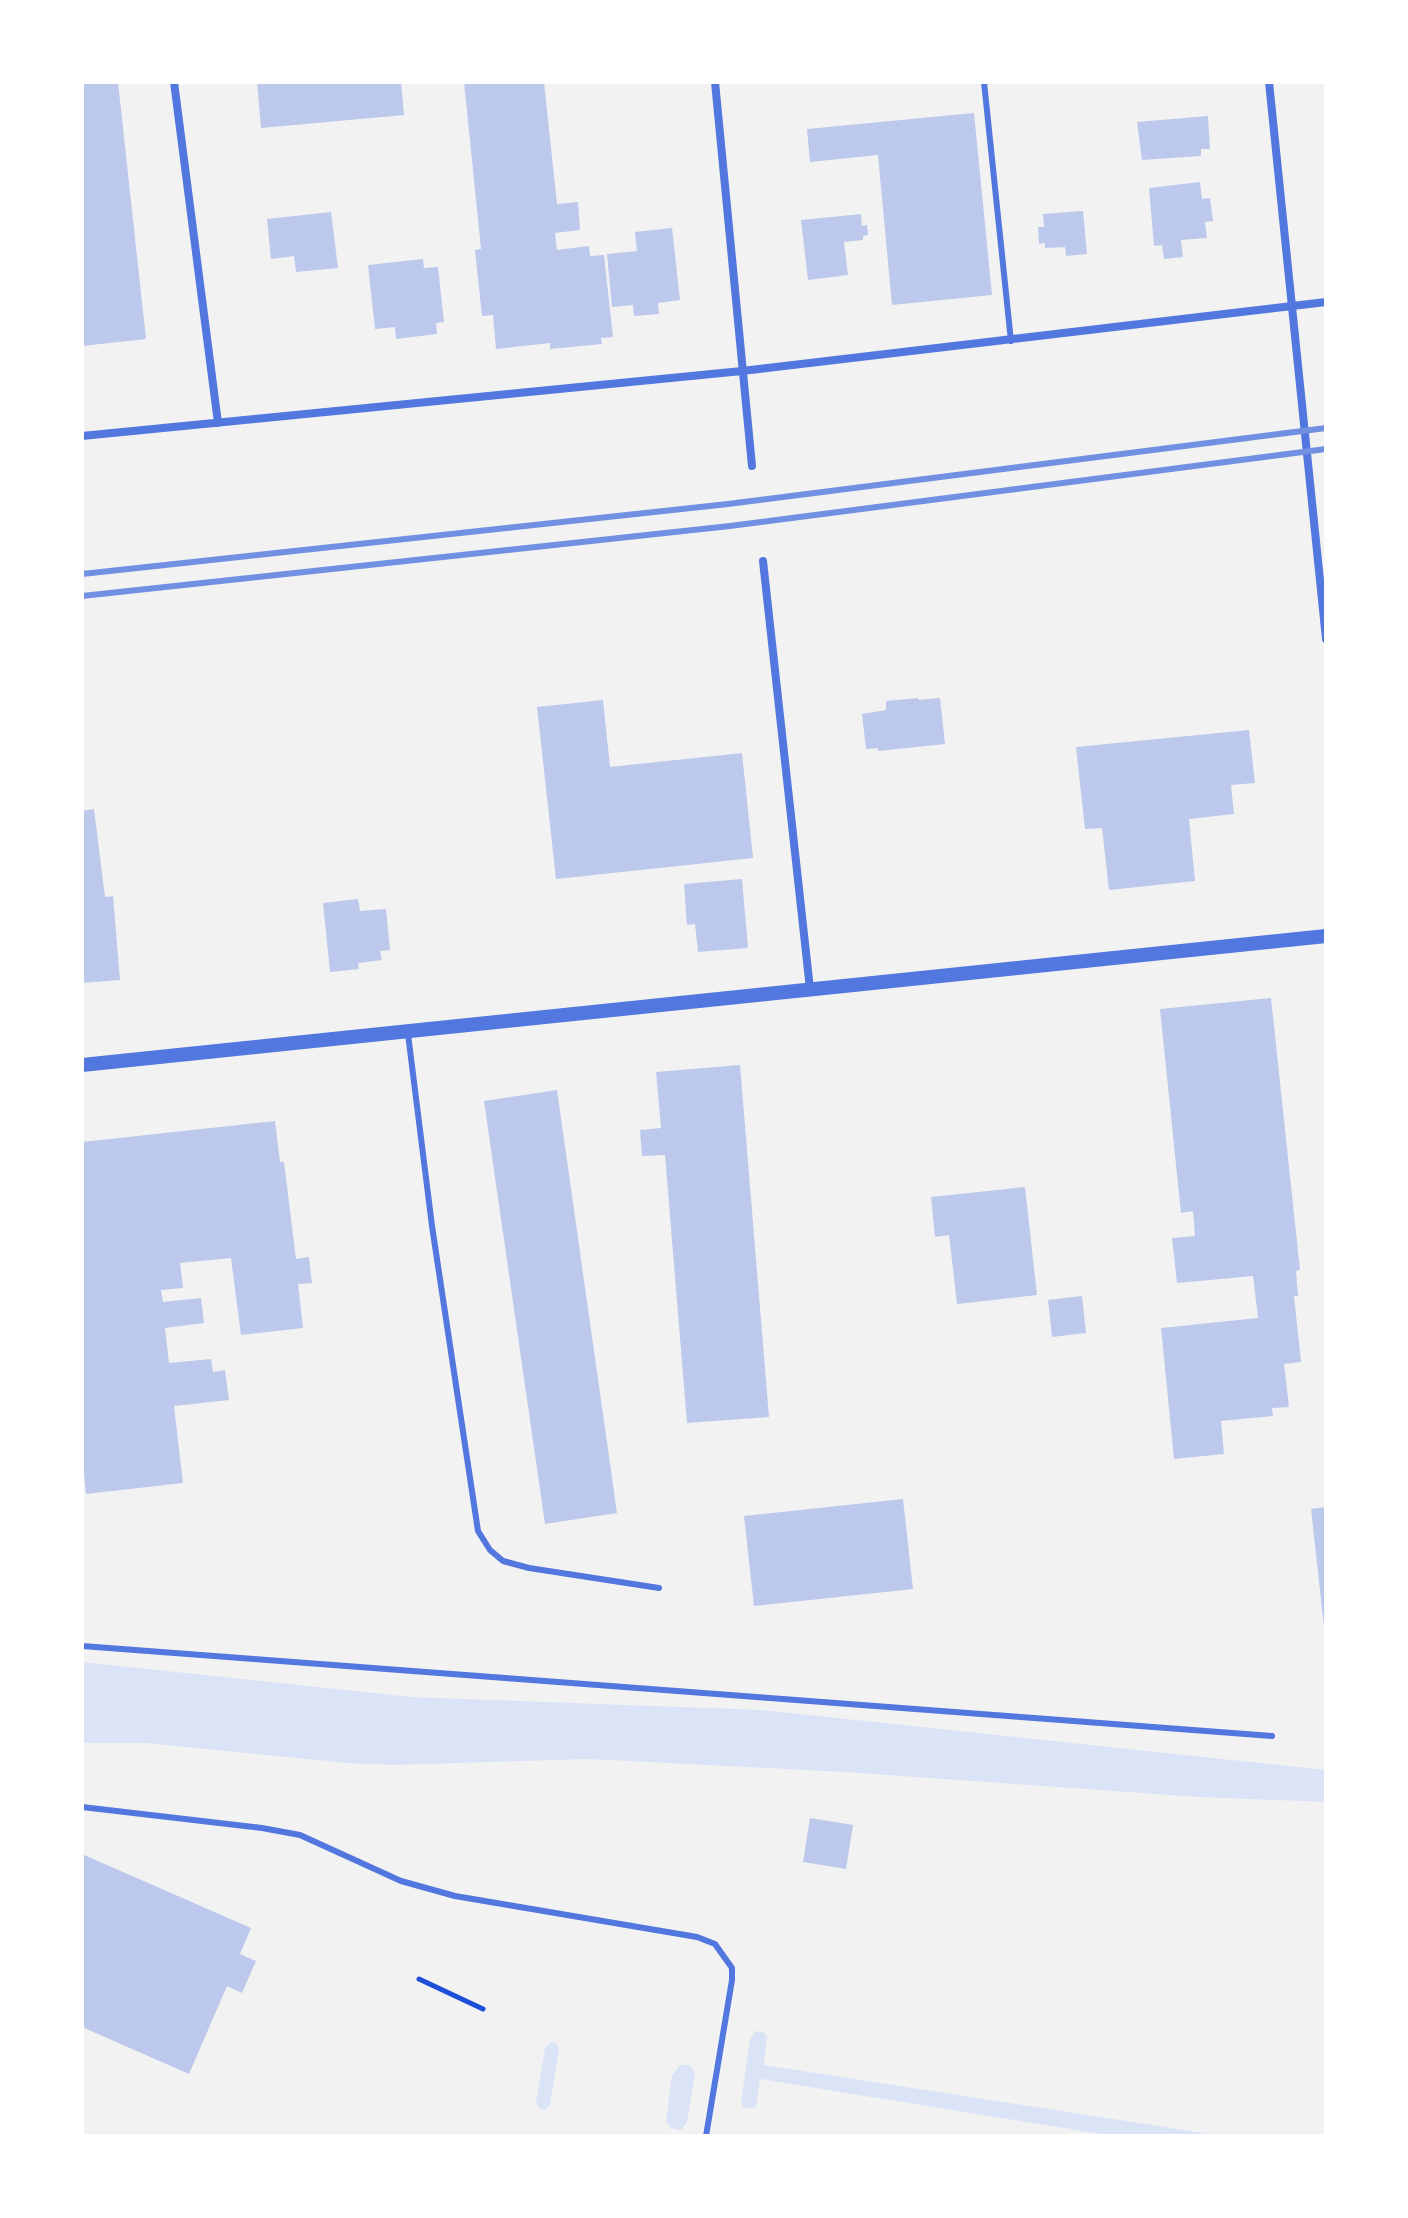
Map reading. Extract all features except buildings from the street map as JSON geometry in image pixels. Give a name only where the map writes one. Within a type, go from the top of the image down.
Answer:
[{"type":"street","points":[[174,82],[218,423]]},
{"type":"street","points":[[715,82],[752,466]]},
{"type":"street","points":[[1269,82],[1326,639]]},
{"type":"street","points":[[82,436],[742,371],[1326,302]]},
{"type":"street","points":[[763,561],[810,989]]},
{"type":"street","points":[[82,1065],[1326,936]]},
{"type":"lane","points":[[984,82],[1011,341]]},
{"type":"lane","points":[[407,1030],[432,1226],[478,1531],[490,1550],[503,1561],[529,1568],[659,1588]]},
{"type":"lane","points":[[82,1646],[1272,1736]]},
{"type":"lane","points":[[82,1807],[300,1835],[401,1881],[455,1896],[697,1937],[715,1944],[732,1968],[732,1980],[706,2136]]},
{"type":"path","points":[[419,1979],[483,2009]]},
{"type":"shaded area","points":[[82,1662],[412,1697],[762,1710],[1326,1770],[1326,1802],[1198,1797],[845,1772],[589,1759],[394,1765],[145,1743],[82,1743]]},
{"type":"shaded area","points":[[756,2031],[767,2036],[764,2065],[1223,2136],[1113,2136],[760,2079],[756,2107],[744,2109],[741,2103],[750,2039]]},
{"type":"shaded area","points":[[551,2042],[556,2043],[559,2049],[550,2105],[545,2110],[539,2108],[536,2102],[545,2048]]},
{"type":"shaded area","points":[[680,2065],[690,2065],[695,2074],[687,2122],[681,2130],[671,2128],[666,2121],[672,2075]]},
{"type":"railway","points":[[82,574],[728,504],[1326,428]]},
{"type":"railway","points":[[82,596],[730,526],[1326,449]]}]
